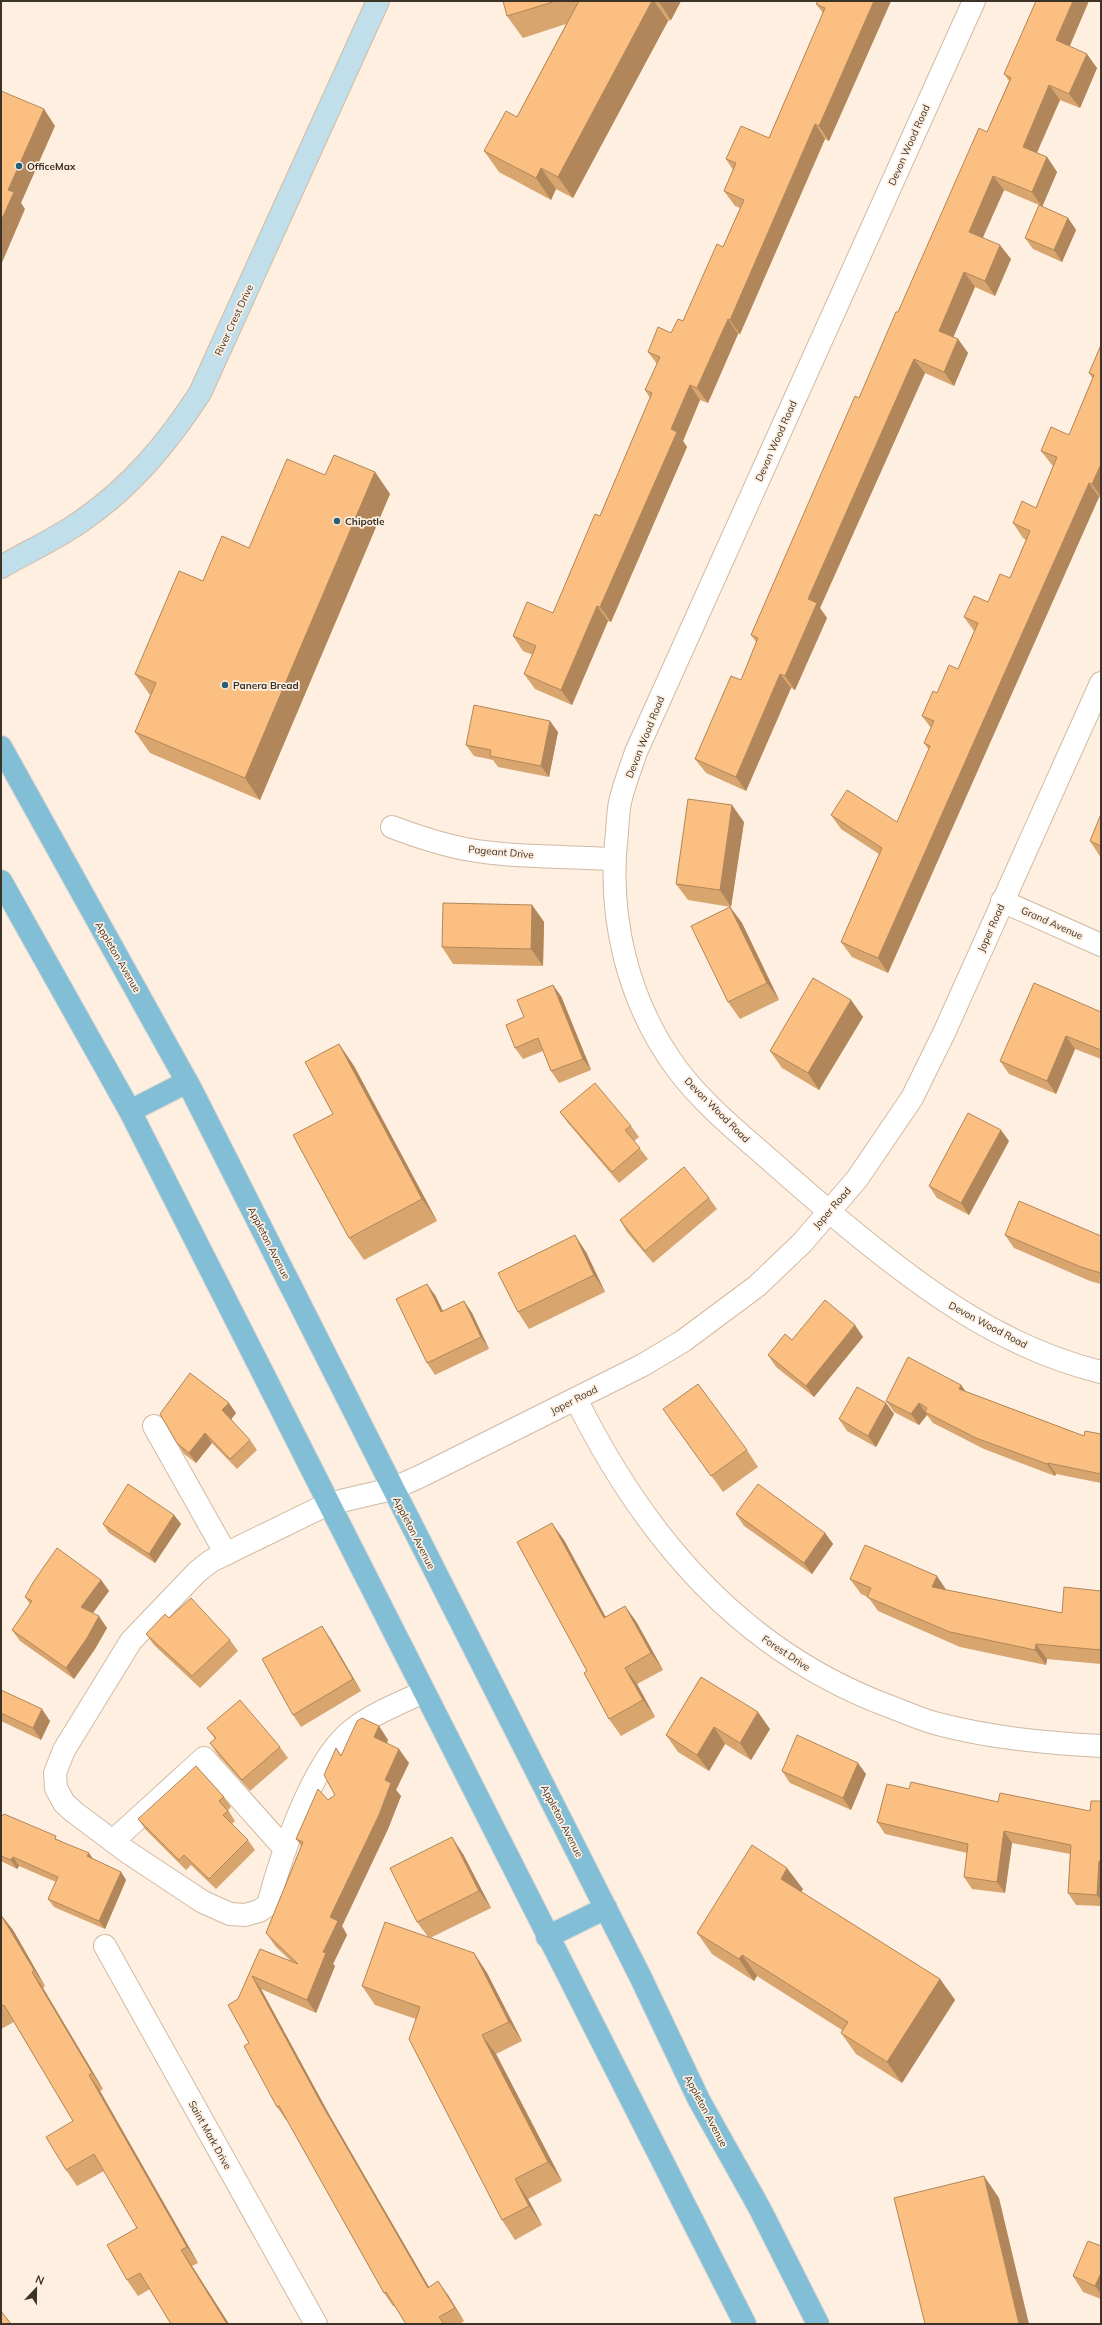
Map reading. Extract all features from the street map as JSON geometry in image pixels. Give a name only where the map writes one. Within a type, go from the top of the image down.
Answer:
[{"type":"main road","name":"Appleton Avenue","points":[[1,746],[187,1082],[392,1489],[606,1908],[699,2100],[760,2210],[818,2324]]},
{"type":"main road","points":[[1,881],[130,1111],[547,1937],[745,2324]]},
{"type":"main road","points":[[130,1111],[187,1082]]},
{"type":"main road","points":[[547,1937],[606,1908]]},
{"type":"street","name":"River Crest Drive","points":[[1,567],[80,522],[130,483],[152,460],[181,422],[200,393],[378,1]]},
{"type":"street","name":"Devon Wood Road","points":[[974,1],[636,752],[620,799],[614,859],[614,896],[621,946],[635,990],[651,1025],[662,1044],[677,1068],[698,1094],[739,1133],[829,1212],[898,1269],[958,1311],[1037,1351],[1101,1372]]},
{"type":"street","name":"Joper Road","points":[[423,1692],[388,1709],[351,1730],[338,1743],[322,1769],[294,1825],[277,1869],[268,1905],[259,1911],[245,1915],[230,1914],[203,1902],[113,1841],[74,1812],[64,1803],[56,1788],[55,1773],[64,1750],[131,1641],[197,1572],[211,1561],[328,1504],[392,1489],[438,1468],[643,1365],[683,1341],[757,1286],[802,1243],[857,1179],[912,1098],[944,1033],[1101,683]]},
{"type":"street","name":"Pageant Drive","points":[[392,827],[437,843],[466,849],[498,853],[614,859]]},
{"type":"street","name":"Grand Avenue","points":[[1002,901],[1101,945]]},
{"type":"street","name":"Forest Drive","points":[[576,1399],[595,1437],[649,1523],[682,1564],[724,1606],[759,1635],[812,1670],[854,1694],[937,1724],[998,1737],[1046,1743],[1101,1746]]},
{"type":"street","points":[[154,1426],[226,1554]]},
{"type":"street","points":[[113,1841],[204,1758],[285,1849]]},
{"type":"street","name":"Saint Mark Drive","points":[[105,1946],[316,2324]]},
{"type":"building","points":[[503,1],[556,1],[507,16]]},
{"type":"building","points":[[579,1],[652,1],[558,177],[541,168],[536,178],[484,151],[506,111],[517,117]]},
{"type":"building","points":[[818,1],[874,1],[819,126],[815,124],[730,320],[728,319],[697,388],[690,385],[671,429],[677,432],[600,607],[597,606],[561,690],[524,674],[536,646],[513,636],[527,602],[553,613],[595,514],[600,516],[652,393],[645,390],[660,357],[648,352],[658,327],[671,333],[678,319],[683,321],[717,244],[723,247],[744,200],[724,191],[736,163],[726,159],[741,126],[769,138],[825,8],[816,4]]},
{"type":"building","points":[[1036,1],[1073,1],[1056,40],[1087,54],[1069,94],[1049,85],[1023,147],[1047,157],[1032,192],[993,176],[969,232],[1000,245],[985,281],[964,272],[939,331],[958,339],[944,372],[914,359],[808,599],[817,603],[785,676],[780,674],[736,777],[695,759],[731,676],[741,680],[758,638],[751,635],[855,396],[859,398],[979,128],[987,132],[1011,78],[1004,74]]},
{"type":"building","points":[[1,91],[44,109],[8,190],[14,192],[1,221]]},
{"type":"building","points":[[1039,205],[1068,218],[1054,250],[1025,238]]},
{"type":"building","points":[[1101,345],[1101,464],[1092,484],[1089,483],[878,958],[841,942],[882,848],[831,815],[847,790],[897,822],[930,746],[924,743],[934,721],[922,716],[933,691],[937,693],[949,665],[958,669],[978,623],[964,617],[974,596],[988,602],[1000,574],[1010,578],[1030,531],[1013,523],[1022,501],[1036,508],[1057,457],[1041,451],[1051,427],[1069,435],[1094,375],[1089,373]]},
{"type":"building","points":[[334,455],[375,472],[245,778],[135,732],[156,683],[135,674],[179,571],[203,581],[222,536],[249,548],[287,459],[325,475]]},
{"type":"building","points":[[474,705],[550,721],[541,766],[490,756],[491,750],[466,745]]},
{"type":"building","points":[[688,799],[732,805],[720,890],[676,884]]},
{"type":"building","points":[[1101,814],[1101,846],[1090,841]]},
{"type":"building","points":[[443,903],[532,905],[531,949],[442,947]]},
{"type":"building","points":[[730,907],[767,983],[728,1002],[691,926]]},
{"type":"building","points":[[813,978],[851,1000],[808,1073],[770,1051]]},
{"type":"building","points":[[1034,983],[1101,1012],[1101,1050],[1066,1036],[1047,1081],[1000,1061]]},
{"type":"building","points":[[553,985],[583,1059],[551,1071],[538,1038],[515,1048],[506,1025],[524,1017],[517,1000]]},
{"type":"building","points":[[339,1044],[422,1199],[349,1238],[293,1135],[333,1114],[305,1062]]},
{"type":"building","points":[[595,1083],[631,1126],[625,1130],[640,1148],[612,1172],[560,1112]]},
{"type":"building","points":[[968,1113],[1001,1130],[961,1203],[929,1186]]},
{"type":"building","points":[[684,1167],[709,1198],[645,1251],[620,1220]]},
{"type":"building","points":[[1019,1201],[1101,1236],[1101,1273],[1081,1267],[1005,1235]]},
{"type":"building","points":[[575,1235],[594,1275],[518,1312],[498,1273]]},
{"type":"building","points":[[427,1284],[441,1312],[464,1301],[481,1337],[427,1363],[396,1299]]},
{"type":"building","points":[[825,1300],[855,1325],[806,1386],[768,1355],[785,1334],[792,1340]]},
{"type":"building","points":[[908,1357],[961,1385],[959,1389],[1084,1436],[1085,1431],[1101,1434],[1101,1474],[1047,1464],[976,1438],[925,1412],[927,1408],[919,1403],[911,1414],[886,1401]]},
{"type":"building","points":[[190,1373],[229,1403],[222,1410],[250,1440],[230,1459],[205,1433],[189,1453],[177,1443],[160,1414]]},
{"type":"building","points":[[698,1384],[747,1450],[711,1476],[663,1409]]},
{"type":"building","points":[[857,1387],[886,1403],[868,1436],[839,1419]]},
{"type":"building","points":[[128,1484],[174,1515],[149,1554],[103,1524]]},
{"type":"building","points":[[758,1484],[825,1533],[804,1563],[736,1514]]},
{"type":"building","points":[[552,1523],[604,1618],[625,1606],[651,1653],[625,1668],[643,1700],[609,1719],[584,1673],[587,1671],[517,1542]]},
{"type":"building","points":[[865,1545],[937,1576],[932,1587],[1062,1613],[1064,1587],[1101,1591],[1101,1650],[1036,1644],[1035,1650],[950,1632],[867,1597],[871,1588],[850,1579]]},
{"type":"building","points":[[57,1548],[101,1580],[81,1607],[99,1616],[87,1638],[66,1668],[12,1630],[32,1601],[25,1597],[34,1581]]},
{"type":"building","points":[[191,1598],[230,1640],[192,1676],[146,1634],[165,1614],[169,1618]]},
{"type":"building","points":[[322,1626],[353,1679],[293,1715],[262,1659]]},
{"type":"building","points":[[701,1677],[758,1712],[740,1743],[714,1727],[697,1755],[666,1735]]},
{"type":"building","points":[[1,1690],[42,1709],[33,1728],[1,1713]]},
{"type":"building","points":[[240,1700],[280,1747],[242,1780],[210,1743],[216,1738],[207,1728]]},
{"type":"building","points":[[362,1718],[379,1726],[374,1737],[399,1749],[385,1780],[391,1783],[379,1815],[330,1917],[338,1921],[323,1952],[326,1953],[307,2000],[252,1976],[321,2103],[428,2288],[438,2281],[455,2308],[439,2317],[444,2324],[406,2324],[386,2292],[384,2293],[279,2106],[277,2107],[244,2046],[249,2043],[228,2005],[238,1999],[260,1949],[298,1964],[266,1933],[303,1842],[296,1839],[318,1789],[328,1800],[335,1795],[324,1775],[336,1748],[341,1756],[357,1721]]},
{"type":"building","points":[[797,1735],[858,1763],[843,1798],[782,1771]]},
{"type":"building","points":[[196,1766],[224,1797],[219,1801],[228,1811],[223,1815],[248,1840],[209,1879],[184,1855],[179,1860],[138,1819]]},
{"type":"building","points":[[911,1782],[998,1802],[1000,1793],[1090,1811],[1091,1801],[1101,1801],[1101,1861],[1099,1861],[1097,1895],[1068,1893],[1071,1845],[1004,1831],[997,1882],[964,1877],[968,1844],[877,1822],[887,1784],[909,1789]]},
{"type":"building","points":[[4,1814],[56,1836],[55,1839],[89,1853],[87,1856],[121,1872],[99,1921],[48,1899],[58,1877],[13,1857],[11,1860],[1,1856],[1,1817]]},
{"type":"building","points":[[452,1837],[479,1891],[417,1922],[390,1868]]},
{"type":"building","points":[[752,1845],[787,1868],[781,1879],[940,1979],[887,2062],[841,2033],[848,2022],[742,1955],[739,1959],[697,1933]]},
{"type":"building","points":[[1,1915],[34,1970],[32,1972],[92,2073],[89,2075],[187,2247],[181,2250],[227,2324],[171,2324],[140,2273],[127,2280],[107,2245],[137,2228],[94,2154],[66,2170],[46,2137],[73,2121],[4,2005],[1,2007]]},
{"type":"building","points":[[385,1922],[474,1953],[509,2022],[482,2035],[548,2162],[515,2179],[529,2206],[502,2220],[409,2039],[420,2007],[362,1986]]},
{"type":"building","points":[[984,2176],[1019,2324],[925,2324],[894,2198]]},
{"type":"building","points":[[1088,2241],[1101,2246],[1101,2275],[1095,2286],[1073,2276]]},
{"type":"building","points":[[1,2311],[11,2324],[1,2324]]},
{"type":"place","name":"OfficeMax","points":[[19,166]]},
{"type":"place","name":"Chipotle","points":[[337,521]]},
{"type":"place","name":"Panera Bread","points":[[225,685]]}]
